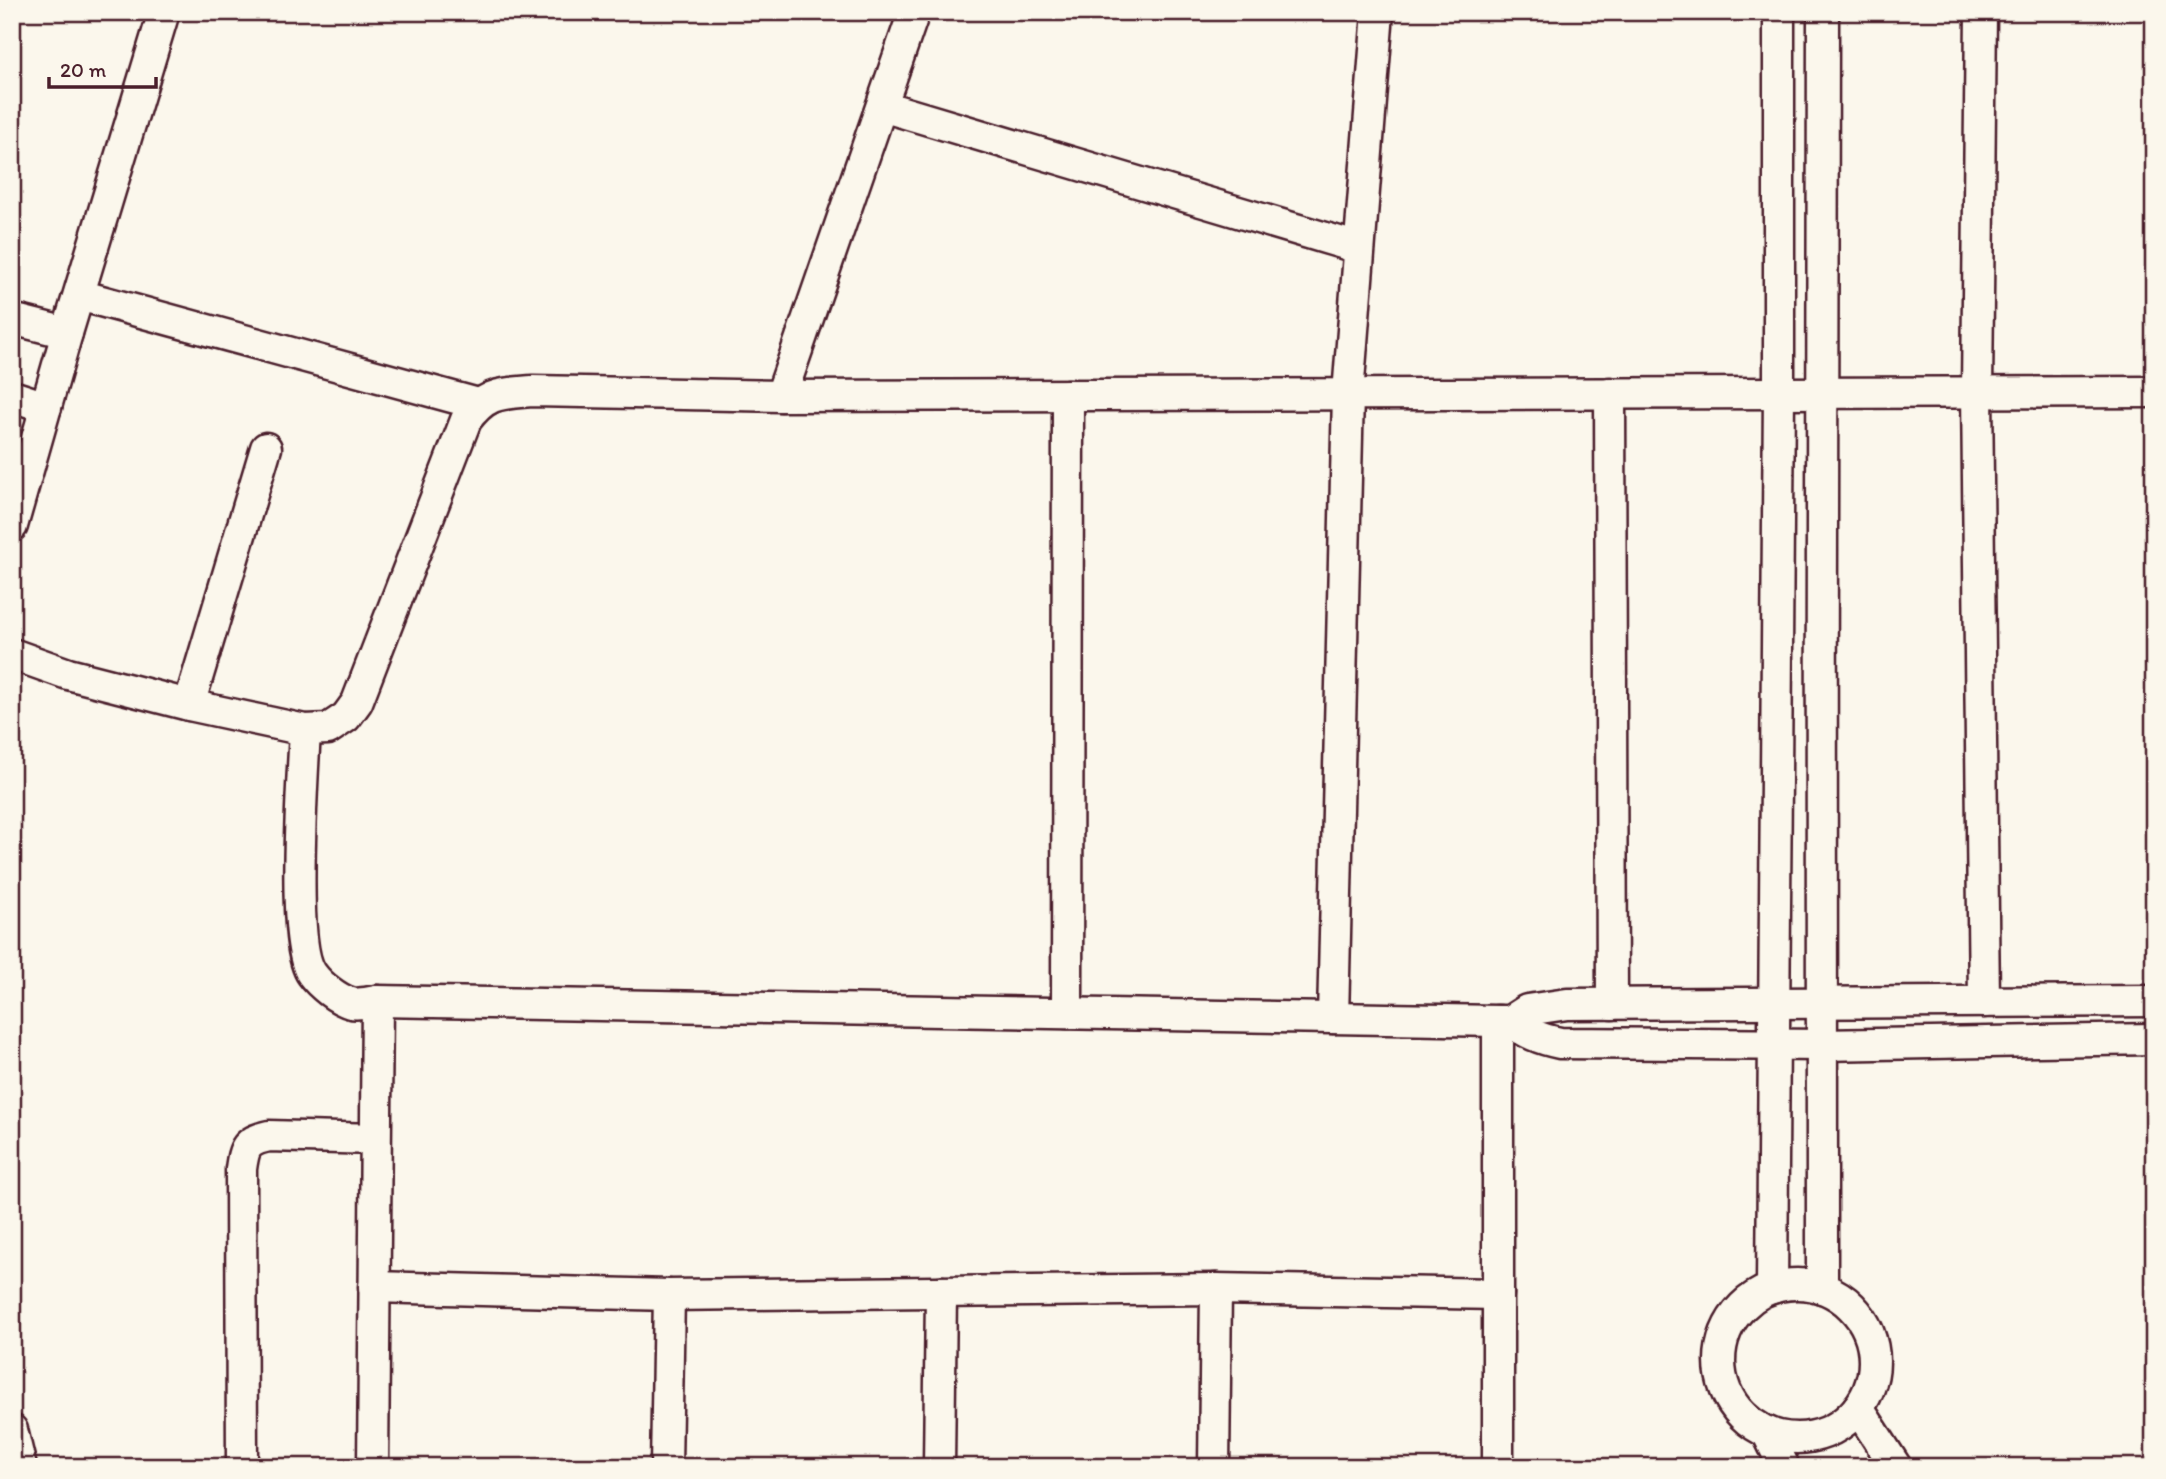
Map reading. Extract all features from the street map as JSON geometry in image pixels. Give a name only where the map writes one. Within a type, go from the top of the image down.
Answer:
[{"type":"street","points":[[12,526],[164,12]]},
{"type":"street","points":[[781,396],[914,12]]},
{"type":"street","points":[[1333,1018],[1348,394],[1378,12]]},
{"type":"street","points":[[1772,1288],[1779,12]]},
{"type":"street","points":[[1822,1288],[1823,12]]},
{"type":"street","points":[[1981,12],[1977,392],[1984,1002]]},
{"type":"street","points":[[882,106],[1359,248]]},
{"type":"street","points":[[79,295],[478,404]]},
{"type":"street","points":[[12,319],[67,333]]},
{"type":"street","points":[[12,654],[68,674],[189,705],[304,730],[328,729],[346,717],[357,702],[466,420],[478,404],[496,395],[533,390],[781,396],[2154,392]]},
{"type":"street","points":[[1610,393],[1612,1004]]},
{"type":"street","points":[[1067,1013],[1068,395]]},
{"type":"street","points":[[12,396],[46,407]]},
{"type":"street","points":[[189,705],[266,448]]},
{"type":"street","points":[[304,730],[300,909],[302,942],[311,973],[327,989],[352,1004],[377,1001],[1504,1021],[1527,1010],[1546,1006],[1775,1002],[2154,1001]]},
{"type":"street","points":[[373,1467],[377,1001]]},
{"type":"street","points":[[1504,1021],[1542,1040],[1560,1043],[1821,1045],[2154,1039]]},
{"type":"street","points":[[1498,1467],[1498,1294],[1504,1021]]},
{"type":"street","points":[[242,1467],[243,1150],[254,1139],[268,1136],[375,1139]]},
{"type":"street","points":[[1797,1284],[1822,1288],[1844,1300],[1860,1317],[1871,1339],[1874,1363],[1870,1387],[1858,1408],[1840,1425],[1817,1436],[1792,1438],[1767,1432],[1745,1418],[1728,1397],[1720,1371],[1722,1345],[1731,1320],[1749,1300],[1772,1288],[1797,1284]]},
{"type":"street","points":[[374,1287],[669,1296],[1216,1289],[1498,1294]]},
{"type":"street","points":[[1214,1467],[1216,1289]]},
{"type":"street","points":[[939,1467],[941,1292]]},
{"type":"street","points":[[666,1467],[669,1296]]},
{"type":"street","points":[[1858,1408],[1896,1467]]},
{"type":"street","points":[[12,1430],[21,1467]]},
{"type":"street","points":[[1767,1432],[1784,1467]]}]
